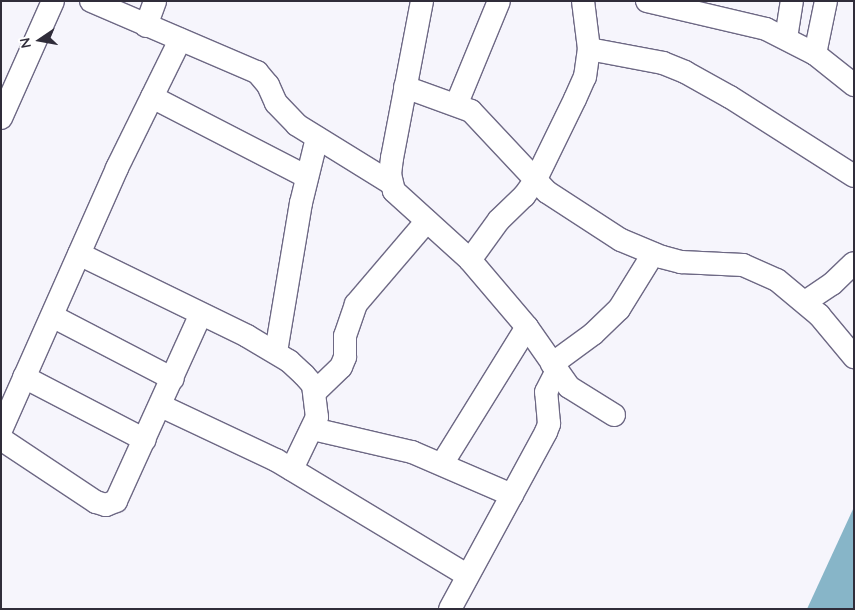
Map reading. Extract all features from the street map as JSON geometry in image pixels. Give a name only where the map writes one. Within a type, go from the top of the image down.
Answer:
[{"type":"street","points":[[1,118],[53,1]]},
{"type":"street","points":[[91,1],[257,72],[285,114],[317,138],[391,183]]},
{"type":"street","points":[[146,26],[155,1]]},
{"type":"street","points":[[457,103],[498,1]]},
{"type":"street","points":[[470,260],[499,220],[524,196],[535,180],[585,77],[589,49],[583,1]]},
{"type":"street","points":[[648,1],[749,24],[786,38],[815,54],[854,85]]},
{"type":"street","points":[[786,38],[792,1]]},
{"type":"street","points":[[815,54],[826,1]]},
{"type":"street","points":[[420,2],[391,183],[394,191],[470,260],[527,327],[569,387],[614,415]]},
{"type":"street","points":[[1,430],[79,254],[180,40]]},
{"type":"street","points":[[589,49],[663,63],[685,72],[730,97],[854,176]]},
{"type":"street","points":[[405,87],[457,103],[487,125],[535,180],[571,210],[621,240],[653,254],[681,262],[743,265],[777,280],[805,302],[854,357]]},
{"type":"street","points":[[152,97],[307,177]]},
{"type":"street","points":[[276,352],[307,177],[317,138]]},
{"type":"street","points":[[315,392],[336,372],[345,358],[344,336],[356,304],[427,221]]},
{"type":"street","points":[[79,254],[276,352],[304,375],[313,385],[316,417],[313,429],[292,469]]},
{"type":"street","points":[[450,609],[546,432],[549,415],[546,392],[554,368],[619,309],[653,254]]},
{"type":"street","points":[[805,302],[839,278],[854,263]]},
{"type":"street","points":[[1,439],[96,502],[106,505],[116,501],[122,492],[201,314]]},
{"type":"street","points":[[52,316],[173,379]]},
{"type":"street","points":[[442,464],[527,327]]},
{"type":"street","points":[[24,378],[145,440]]},
{"type":"street","points":[[161,406],[292,469],[468,575]]},
{"type":"street","points":[[313,429],[403,449],[442,464],[512,496]]},
{"type":"water","points":[[854,507],[854,609],[807,609]]}]
